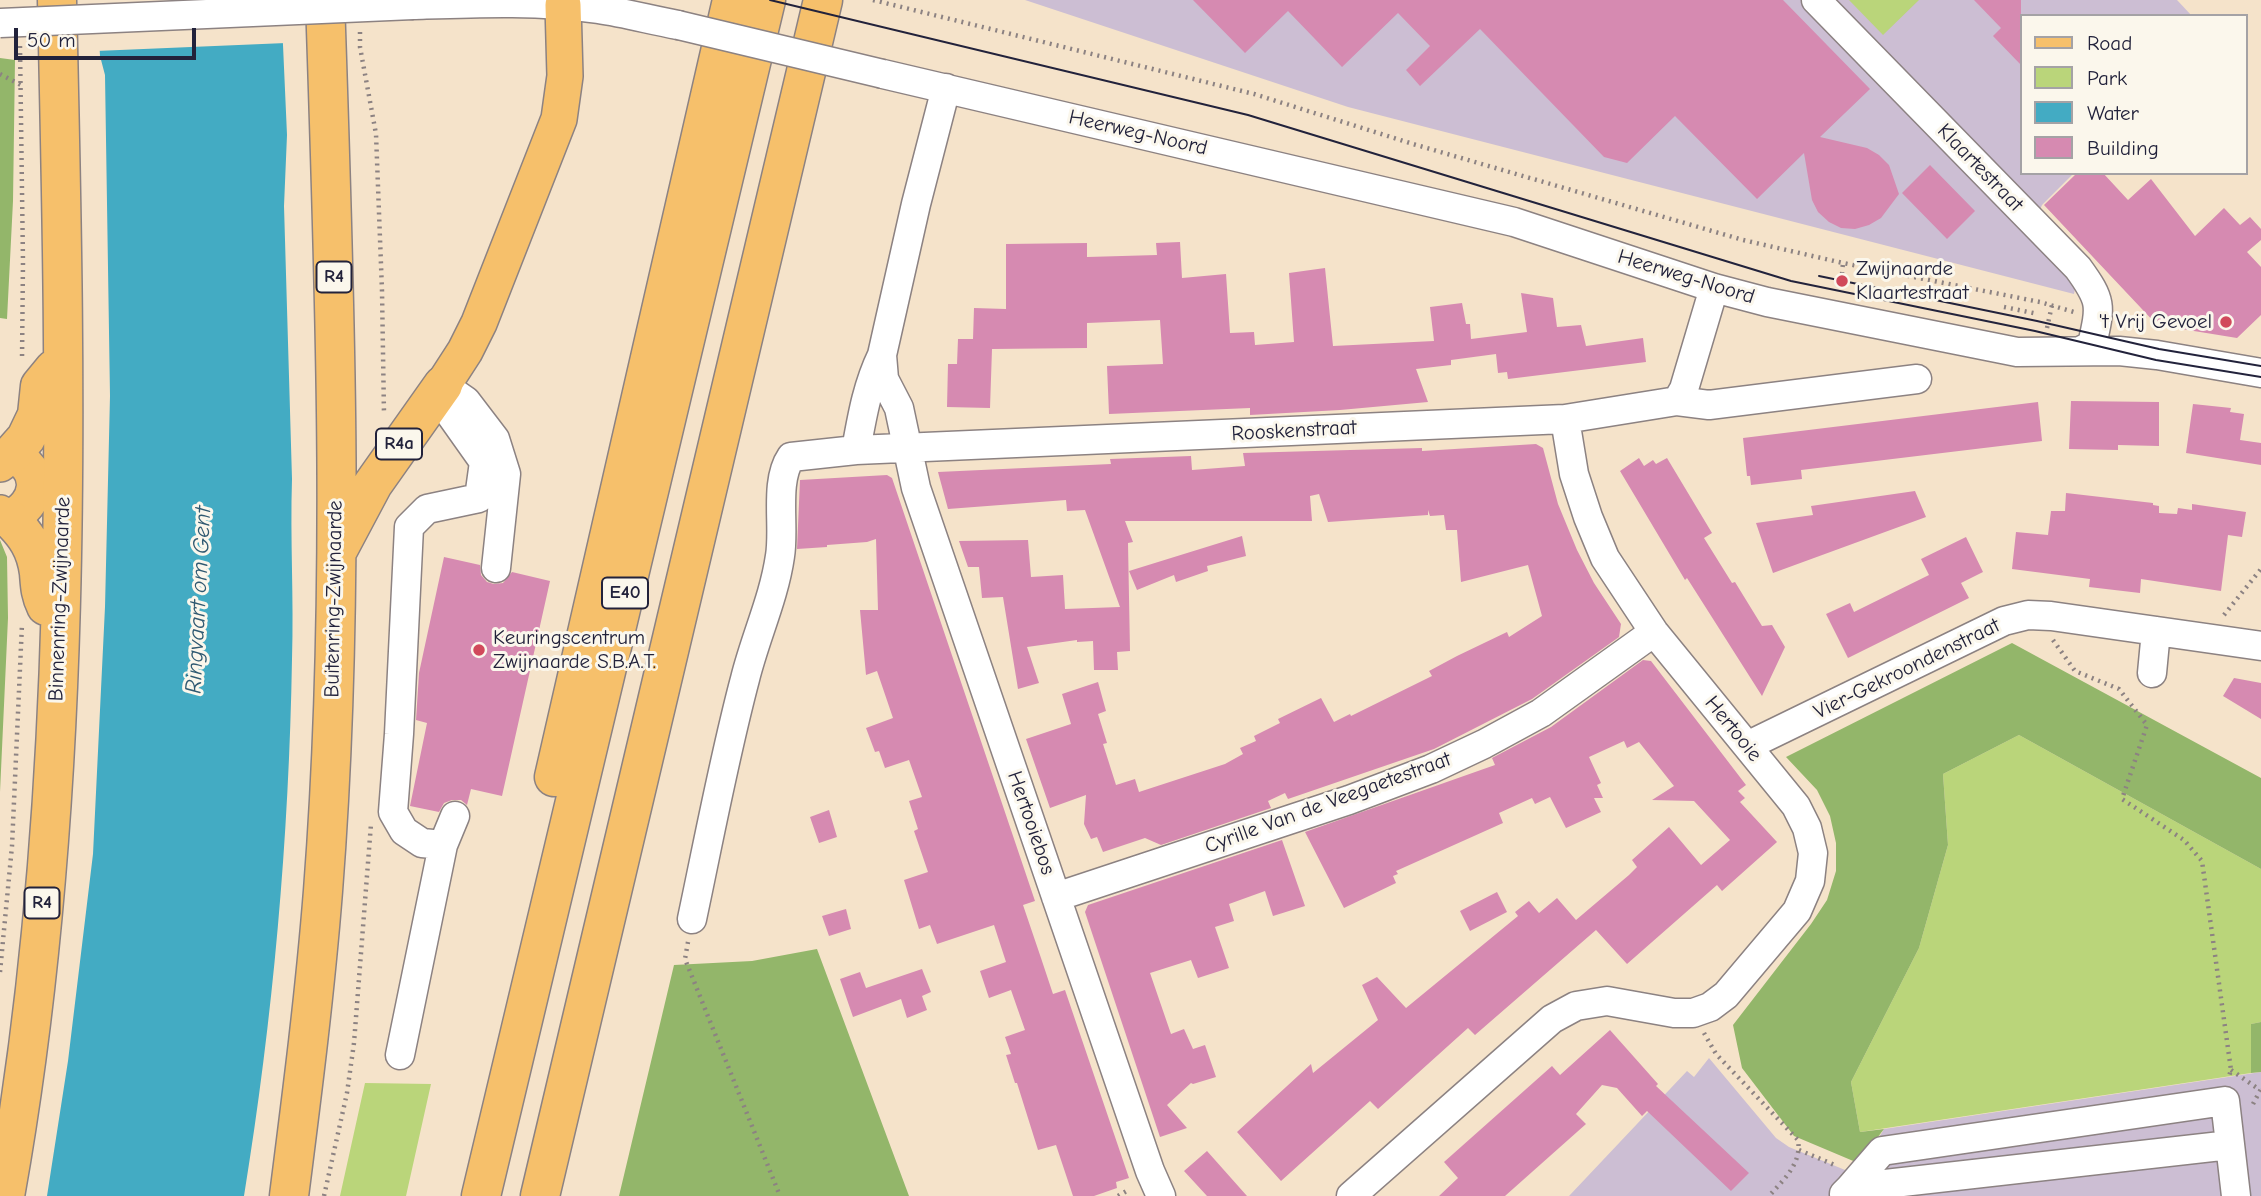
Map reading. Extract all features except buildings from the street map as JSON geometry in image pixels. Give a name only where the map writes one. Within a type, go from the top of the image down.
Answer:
[{"type":"highway","name":"Binnenring-Zwijnaarde","points":[[5,1196],[21,1104],[36,977],[51,805],[59,633],[64,494],[57,0]]},
{"type":"highway","name":"Buitenring-Zwijnaarde","points":[[289,1196],[308,1051],[323,889],[333,706],[336,554],[334,268],[324,0]]},
{"type":"highway","points":[[482,1191],[512,965],[716,74],[729,0]]},
{"type":"highway","name":"E40","points":[[482,1191],[766,0]]},
{"type":"highway","name":"E40","points":[[540,1196],[822,9]]},
{"type":"highway","points":[[6,460],[26,438],[37,415],[40,386],[63,358]]},
{"type":"highway","name":"R4a","points":[[336,554],[393,452],[438,392]]},
{"type":"highway","points":[[5,516],[25,533],[33,548],[40,594],[59,633]]},
{"type":"main road","name":"R4a","points":[[438,392],[465,351],[478,323],[559,119],[565,76],[564,5]]},
{"type":"main road","points":[[5,516],[20,514],[27,508],[34,487],[34,476],[22,460],[6,460]]},
{"type":"street","name":"Klaartestraat","points":[[1815,0],[2078,268],[2095,292],[2098,318]]},
{"type":"street","name":"Heerweg-Noord","points":[[10,30],[413,5],[487,3],[564,5],[598,9],[678,25],[1514,222],[1714,288],[1767,302],[2017,352],[2082,350],[2157,355],[2261,373]]},
{"type":"street","points":[[856,450],[871,377],[882,355],[916,204],[946,88]]},
{"type":"street","points":[[1678,401],[1714,288]]},
{"type":"street","points":[[2082,350],[2092,345],[2098,318]]},
{"type":"street","points":[[882,355],[884,379],[899,408],[909,448]]},
{"type":"street","name":"Rooskenstraat","points":[[692,919],[745,679],[779,561],[783,537],[782,480],[785,466],[791,457],[856,450],[1565,419],[1678,401],[1709,405],[1917,379]]},
{"type":"street","points":[[438,392],[466,401],[495,439],[506,474],[496,568]]},
{"type":"street","points":[[438,392],[444,407],[484,462],[479,498],[427,509],[409,527],[393,811],[404,831],[422,843],[443,845]]},
{"type":"street","name":"Hertooie","points":[[1565,419],[1574,474],[1605,558],[1654,632],[1796,806],[1807,828],[1813,853],[1810,880],[1797,911],[1726,995],[1710,1007],[1693,1013]]},
{"type":"street","name":"Hertooiebos","points":[[909,448],[916,488],[1150,1171],[1161,1196]]},
{"type":"street","name":"Vier-Gekroondenstraat","points":[[1747,747],[2004,621],[2028,615],[2261,646]]},
{"type":"street","points":[[2152,673],[2156,631]]},
{"type":"street","name":"Cyrille Van de Veegaetestraat","points":[[1056,897],[1349,800],[1431,769],[1541,713],[1654,632]]},
{"type":"street","points":[[400,1055],[443,845],[455,816]]},
{"type":"street","points":[[1351,1196],[1552,1019],[1576,1006],[1606,1001],[1674,1013],[1693,1013]]},
{"type":"street","points":[[1851,1186],[1882,1151],[2225,1101],[2236,1196]]},
{"type":"street","points":[[1851,1186],[2230,1145]]},
{"type":"path","points":[[873,0],[1254,94],[1426,148],[1743,240],[2040,302],[2098,318]]},
{"type":"path","points":[[360,23],[360,47],[376,134],[384,442],[393,452]]},
{"type":"path","points":[[10,30],[21,85],[22,371]]},
{"type":"path","points":[[0,74],[21,85]]},
{"type":"path","points":[[1842,274],[1843,263]]},
{"type":"path","points":[[2004,307],[2038,314]]},
{"type":"path","points":[[2206,638],[2261,569]]},
{"type":"path","points":[[2051,616],[2053,643],[2075,671],[2119,688],[2147,725],[2122,799],[2184,840],[2202,860],[2231,1070],[2225,1101]]},
{"type":"path","points":[[0,972],[12,846],[22,619]]},
{"type":"path","points":[[324,1196],[347,1093],[354,1043],[371,817]]},
{"type":"path","points":[[692,919],[685,959],[780,1196]]},
{"type":"path","points":[[1693,1013],[1716,1054],[1798,1140],[1800,1150],[1797,1161],[1769,1196]]},
{"type":"path","points":[[2231,1070],[2260,1090]]},
{"type":"path","points":[[1800,1150],[1851,1186]]},
{"type":"shaded area","points":[[1025,0],[2177,0],[2190,14],[2020,14],[2020,175],[2072,175],[2042,205],[2032,228],[2078,273],[2074,294],[1348,107]]},
{"type":"shaded area","points":[[1709,1058],[1776,1138],[1789,1147],[1850,1172],[1875,1144],[1884,1129],[2261,1072],[2261,1196],[1569,1196],[1687,1071],[1694,1077]]},
{"type":"green space","points":[[1849,0],[1919,0],[1883,35]]},
{"type":"green space","points":[[0,58],[15,60],[13,201],[7,319],[0,318]]},
{"type":"green space","points":[[0,540],[7,557],[8,618],[0,792]]},
{"type":"green space","points":[[2012,643],[2261,778],[2261,869],[2019,735],[1943,774],[1948,845],[1919,948],[1851,1082],[1860,1132],[1884,1129],[1858,1163],[1794,1136],[1742,1068],[1733,1025],[1811,924],[1827,900],[1836,871],[1836,843],[1830,816],[1817,790],[1786,757]]},
{"type":"green space","points":[[2019,735],[2261,869],[2261,1022],[2251,1024],[2251,1073],[1860,1132],[1851,1082],[1919,948],[1948,845],[1943,774]]},
{"type":"green space","points":[[817,949],[909,1196],[619,1196],[674,965],[752,961]]},
{"type":"green space","points":[[2261,1022],[2261,1072],[2251,1073],[2251,1024]]},
{"type":"green space","points":[[365,1083],[431,1084],[406,1196],[340,1196]]},
{"type":"water","name":"Ringvaart om Gent","points":[[97,0],[281,0],[287,135],[284,206],[292,479],[290,726],[278,928],[263,1063],[244,1196],[47,1196],[68,1061],[93,854],[105,607],[110,396],[105,75],[100,56]]},
{"type":"pier","points":[[93,0],[284,0],[286,43],[96,51]]},
{"type":"tram line","points":[[770,0],[1248,115],[1791,281],[2035,331],[2156,360],[2261,377]]},
{"type":"tram line","points":[[1819,276],[2159,349],[2261,366]]},
{"type":"place","name":"Zwijnaarde Klaartestraat","points":[[1842,281]]},
{"type":"place","name":"'t Vrij Gevoel","points":[[2226,322]]},
{"type":"place","name":"Keuringscentrum Zwijnaarde S.B.A.T.","points":[[479,650]]}]
